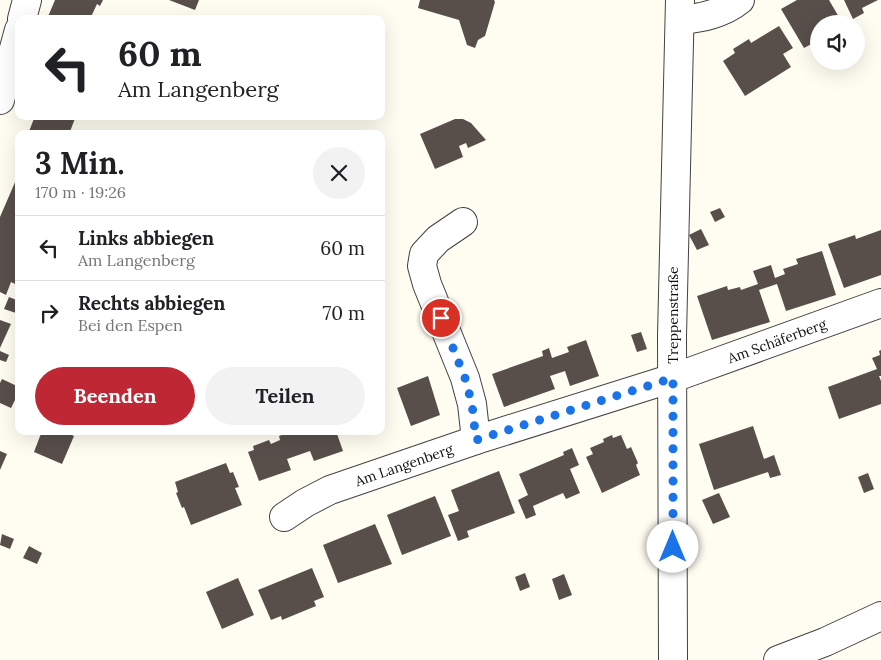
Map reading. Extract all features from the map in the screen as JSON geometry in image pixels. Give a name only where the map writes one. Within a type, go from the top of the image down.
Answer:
[{"type":"street","points":[[23,15],[26,0]]},
{"type":"street","points":[[680,10],[700,18],[722,11],[740,0]]},
{"type":"street","name":"Treppenstraße","points":[[673,660],[672,336],[680,10]]},
{"type":"street","points":[[0,100],[15,45]]},
{"type":"street","points":[[463,222],[438,240],[424,254],[422,266],[427,284],[465,378],[472,404],[476,440]]},
{"type":"street","name":"Am Schäferberg","points":[[673,378],[881,304]]},
{"type":"street","name":"Am Langenberg","points":[[284,517],[330,490],[476,440],[673,378]]},
{"type":"street","points":[[778,660],[825,642],[881,616]]},
{"type":"building","points":[[55,0],[103,0],[100,6],[97,4],[92,15],[49,15]]},
{"type":"building","points":[[169,0],[199,0],[195,10]]},
{"type":"building","points":[[420,0],[494,0],[495,2],[485,36],[478,40],[475,48],[467,45],[459,20],[418,8]]},
{"type":"building","points":[[797,0],[829,0],[838,15],[810,15],[810,45],[804,48],[781,9]]},
{"type":"building","points":[[844,0],[878,0],[862,8],[864,13],[851,15]]},
{"type":"building","points":[[779,26],[793,48],[783,54],[791,67],[745,96],[723,61],[735,53],[733,49],[749,39],[751,43]]},
{"type":"building","points":[[455,119],[463,119],[471,123],[486,140],[468,148],[466,143],[459,146],[463,157],[435,169],[420,134]]},
{"type":"building","points":[[33,120],[74,120],[71,130],[30,130]]},
{"type":"building","points":[[15,182],[15,284],[11,282],[6,295],[0,292],[0,217]]},
{"type":"building","points":[[720,208],[725,217],[715,222],[710,212]]},
{"type":"building","points":[[701,229],[709,245],[697,250],[689,235]]},
{"type":"building","points":[[881,230],[881,275],[844,288],[828,244],[855,235],[856,239]]},
{"type":"building","points":[[822,251],[836,295],[786,311],[777,284],[759,290],[770,322],[712,340],[697,296],[727,286],[728,290],[740,287],[741,290],[758,284],[753,271],[771,265],[775,278],[785,274],[783,269],[798,264],[796,259]]},
{"type":"building","points":[[9,297],[15,299],[15,313],[4,309]]},
{"type":"building","points":[[0,320],[11,324],[0,348]]},
{"type":"building","points":[[641,332],[647,349],[637,352],[631,335]]},
{"type":"building","points":[[586,340],[599,376],[570,386],[565,371],[550,376],[555,389],[504,407],[492,374],[543,356],[542,351],[549,348],[552,358],[569,352],[567,347]]},
{"type":"building","points":[[881,350],[881,376],[879,376],[881,381],[881,404],[839,419],[828,387],[877,369],[872,358],[880,355],[879,351]]},
{"type":"building","points":[[0,351],[9,355],[6,362],[0,360]]},
{"type":"building","points":[[428,376],[440,415],[411,426],[397,388]]},
{"type":"building","points":[[2,379],[15,385],[15,400],[11,408],[0,403],[0,383]]},
{"type":"building","points":[[753,426],[764,459],[774,455],[781,475],[770,478],[768,472],[714,490],[699,444]]},
{"type":"building","points":[[40,435],[74,436],[62,464],[34,452]]},
{"type":"building","points":[[337,435],[343,451],[314,461],[310,451],[287,459],[291,470],[259,481],[248,452],[254,450],[253,446],[269,440],[271,444],[280,440],[279,436]]},
{"type":"building","points":[[612,435],[613,438],[621,435],[627,449],[631,447],[638,463],[636,465],[640,475],[602,493],[586,457],[593,454],[590,448],[604,442],[603,439]]},
{"type":"building","points":[[572,448],[579,465],[570,469],[580,493],[566,499],[563,493],[533,506],[536,515],[526,519],[518,500],[528,495],[519,474],[564,455],[563,452]]},
{"type":"building","points":[[0,451],[7,454],[0,470]]},
{"type":"building","points":[[226,463],[230,473],[233,472],[239,487],[235,488],[242,505],[191,525],[176,493],[178,492],[175,482]]},
{"type":"building","points":[[499,471],[515,513],[467,531],[469,537],[458,541],[448,515],[459,511],[451,490]]},
{"type":"building","points":[[868,473],[874,489],[864,493],[858,477]]},
{"type":"building","points":[[719,493],[730,517],[713,524],[702,500]]},
{"type":"building","points":[[435,496],[451,536],[402,555],[387,515]]},
{"type":"building","points":[[375,524],[392,564],[338,583],[323,545]]},
{"type":"building","points":[[2,534],[14,539],[10,549],[0,545]]},
{"type":"building","points":[[29,546],[42,553],[37,564],[23,558]]},
{"type":"building","points":[[312,568],[324,597],[314,601],[316,606],[282,620],[281,616],[271,620],[258,590]]},
{"type":"building","points":[[525,573],[530,587],[520,591],[515,577]]},
{"type":"building","points":[[564,574],[572,595],[559,600],[552,579]]},
{"type":"building","points":[[238,578],[254,615],[222,629],[206,592]]},
{"type":"route","points":[[441,318],[465,378],[472,404],[476,440],[673,378],[673,547]]}]
